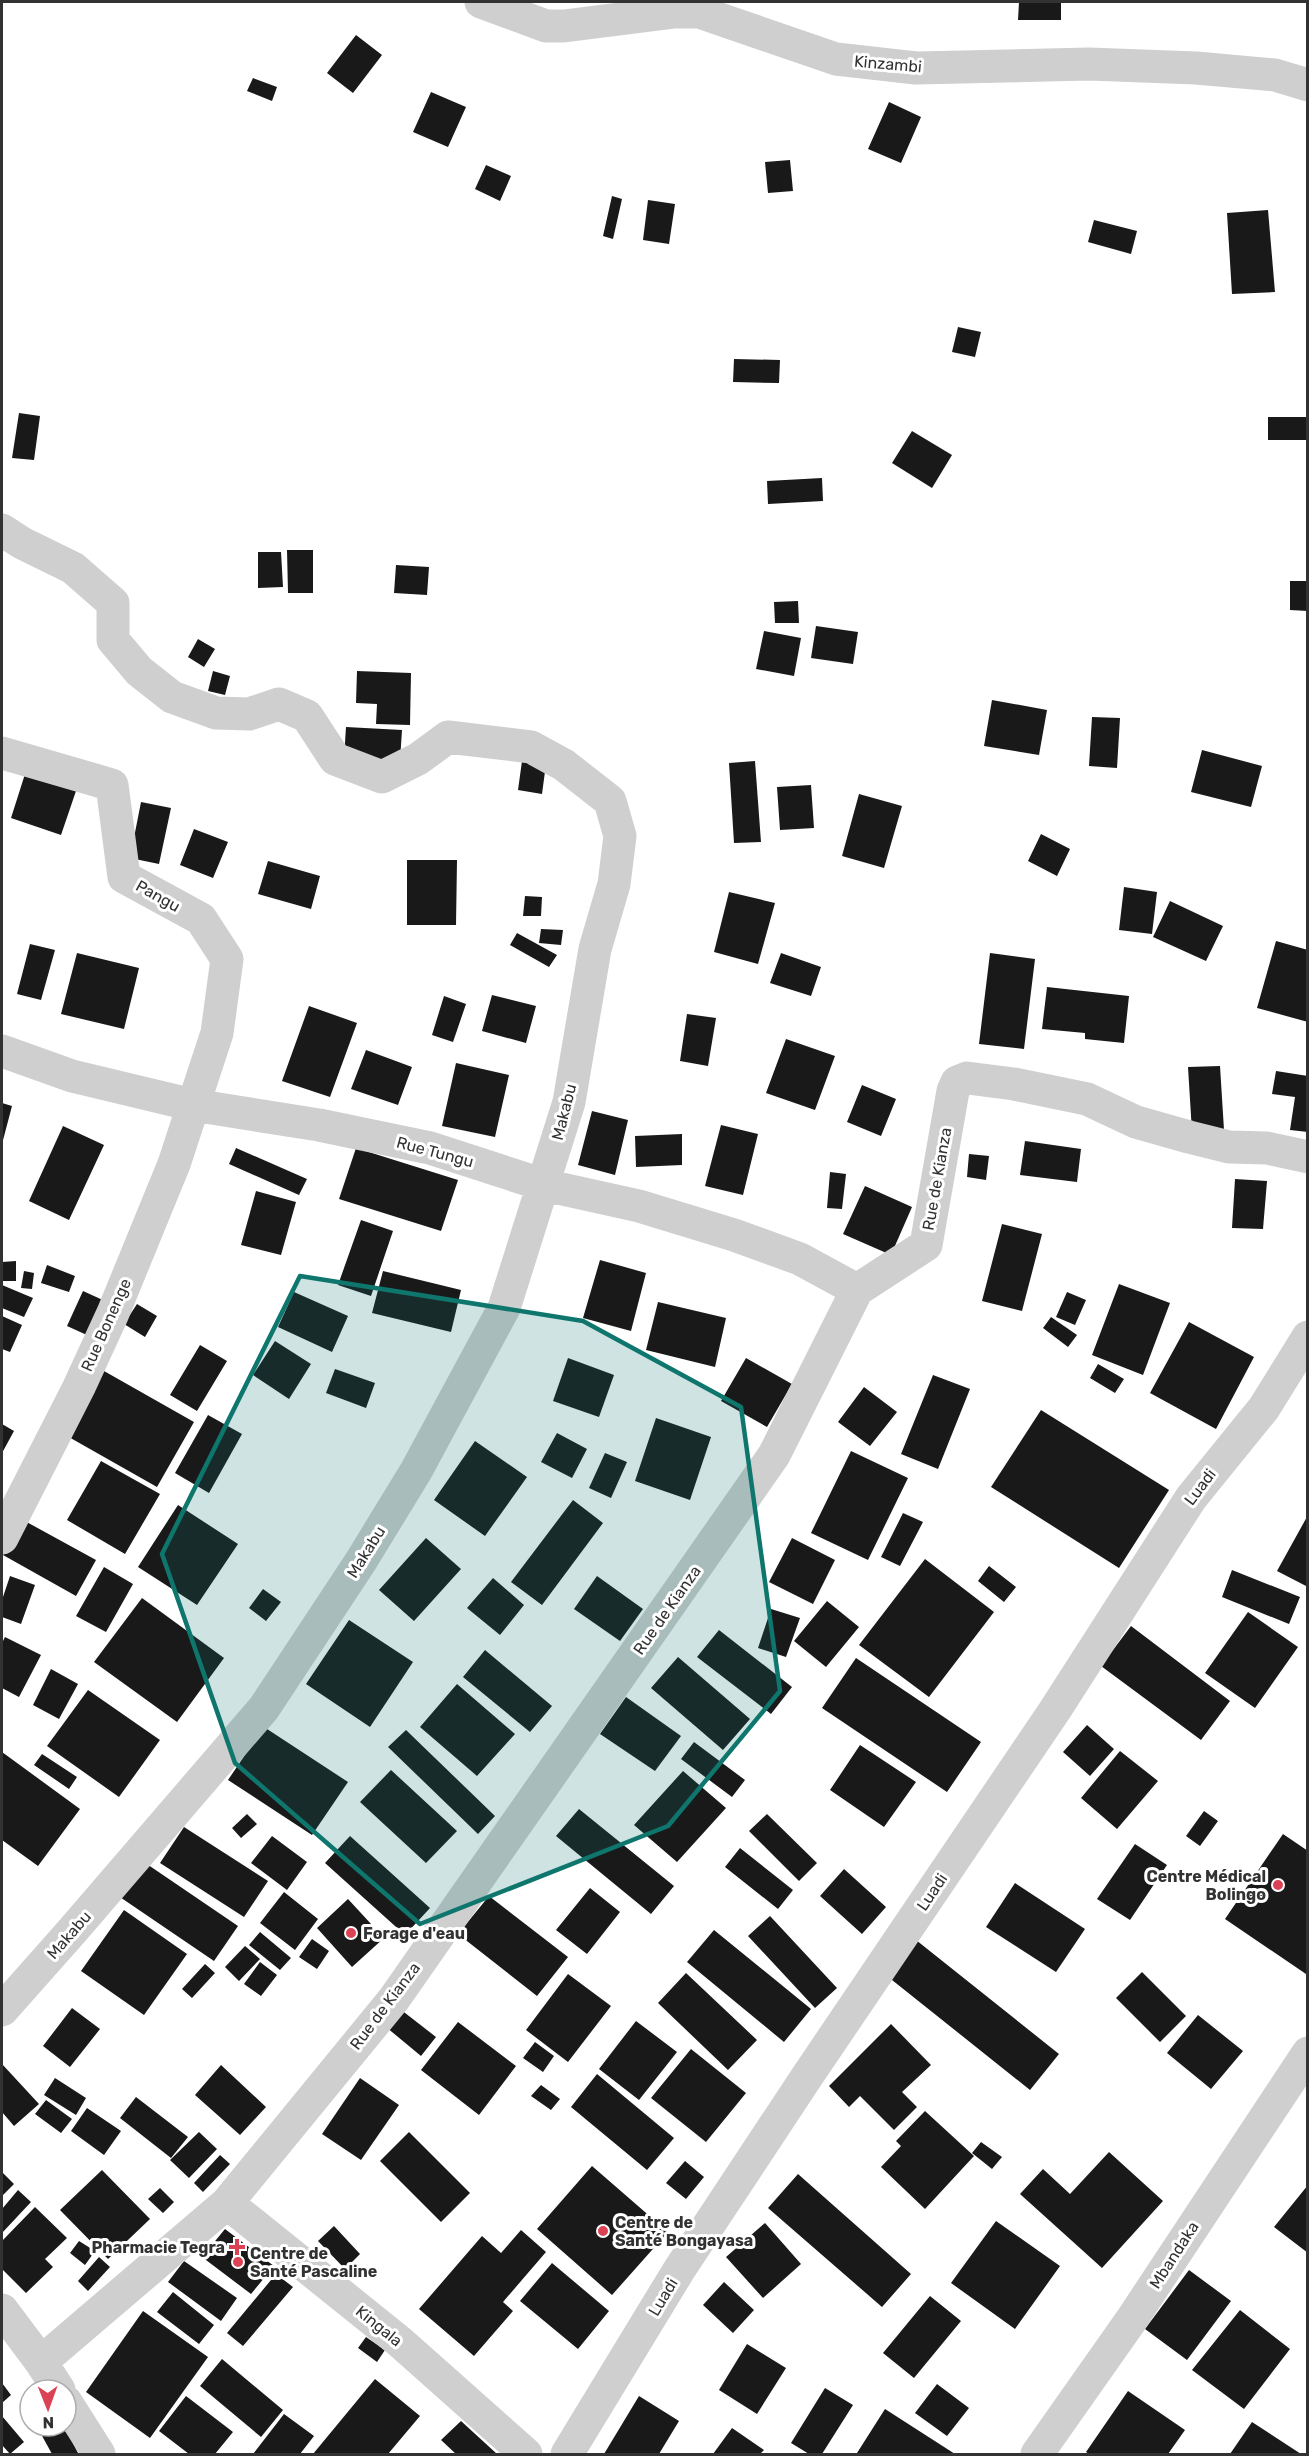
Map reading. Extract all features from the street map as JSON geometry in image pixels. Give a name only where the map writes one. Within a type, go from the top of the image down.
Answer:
[{"type":"street","name":"Kinzambi","points":[[480,2],[546,26],[564,26],[675,12],[699,12],[836,59],[916,68],[1089,64],[1196,68],[1275,75],[1308,85]]},
{"type":"street","name":"Makabu","points":[[2,530],[22,543],[73,568],[113,603],[113,640],[139,671],[172,697],[216,713],[249,714],[279,704],[308,716],[335,759],[382,777],[417,759],[448,737],[531,747],[564,765],[610,801],[620,836],[614,884],[595,949],[569,1102],[504,1308],[416,1472],[355,1571],[264,1708],[2,2010]]},
{"type":"street","name":"Pangu","points":[[2,753],[112,785],[124,877],[201,919],[227,959],[217,1033],[193,1105]]},
{"type":"street","name":"Rue Tungu","points":[[2,1051],[72,1076],[193,1105],[319,1125],[430,1148],[544,1185],[639,1206],[734,1235],[800,1259],[857,1290]]},
{"type":"street","name":"Rue de Kianza","points":[[41,2362],[227,2203],[394,1999],[774,1455],[857,1290],[926,1245],[953,1091],[957,1082],[967,1078],[1014,1084],[1087,1100],[1136,1122],[1219,1144],[1267,1149],[1308,1157]]},
{"type":"street","name":"Rue Bonenge","points":[[2,1538],[79,1387],[112,1313],[174,1164],[193,1105]]},
{"type":"street","name":"Luadi","points":[[567,2454],[679,2270],[807,2075],[1055,1710],[1191,1498],[1264,1408],[1308,1337]]},
{"type":"street","name":"Mbandaka","points":[[1037,2454],[1132,2319],[1308,2053]]},
{"type":"street","name":"Kingala","points":[[227,2203],[400,2342],[526,2454]]},
{"type":"street","points":[[2,2310],[51,2378]]},
{"type":"street","points":[[78,2421],[99,2454]]},
{"type":"highlighted area","points":[[300,1276],[583,1321],[741,1407],[780,1691],[668,1826],[420,1924],[235,1763],[162,1554]]},
{"type":"building","points":[[1019,2],[1061,2],[1061,20],[1018,20]]},
{"type":"building","points":[[356,35],[382,55],[353,93],[327,73]]},
{"type":"building","points":[[253,78],[277,87],[272,101],[247,91]]},
{"type":"building","points":[[431,92],[466,107],[448,147],[413,132]]},
{"type":"building","points":[[889,102],[921,117],[901,163],[868,149]]},
{"type":"building","points":[[790,160],[793,191],[768,193],[765,162]]},
{"type":"building","points":[[486,165],[511,176],[500,201],[475,189]]},
{"type":"building","points":[[612,196],[622,199],[613,239],[603,236]]},
{"type":"building","points":[[648,200],[675,204],[669,244],[643,240]]},
{"type":"building","points":[[1268,210],[1275,292],[1232,294],[1227,213]]},
{"type":"building","points":[[1094,220],[1137,231],[1131,254],[1088,242]]},
{"type":"building","points":[[958,327],[981,332],[975,357],[952,352]]},
{"type":"building","points":[[734,359],[780,360],[779,383],[733,382]]},
{"type":"building","points":[[19,413],[40,416],[34,460],[12,458]]},
{"type":"building","points":[[1268,417],[1308,417],[1308,440],[1268,440]]},
{"type":"building","points":[[912,431],[952,455],[932,488],[892,463]]},
{"type":"building","points":[[822,478],[823,501],[768,504],[767,481]]},
{"type":"building","points":[[287,550],[313,550],[313,593],[288,593]]},
{"type":"building","points":[[258,552],[281,552],[283,587],[258,588]]},
{"type":"building","points":[[396,565],[429,567],[427,595],[394,593]]},
{"type":"building","points":[[1290,581],[1308,581],[1308,611],[1290,610]]},
{"type":"building","points":[[798,601],[799,623],[775,623],[774,602]]},
{"type":"building","points":[[816,626],[858,632],[853,664],[811,658]]},
{"type":"building","points":[[764,631],[801,638],[794,676],[756,669]]},
{"type":"building","points":[[198,639],[215,649],[204,667],[188,657]]},
{"type":"building","points":[[213,671],[230,676],[225,695],[208,691]]},
{"type":"building","points":[[357,671],[411,673],[410,725],[376,724],[377,704],[356,703]]},
{"type":"building","points":[[992,700],[1047,710],[1039,755],[984,746]]},
{"type":"building","points":[[1092,717],[1120,718],[1117,768],[1089,766]]},
{"type":"building","points":[[346,727],[402,730],[400,761],[344,758]]},
{"type":"building","points":[[1202,750],[1262,766],[1251,807],[1191,792]]},
{"type":"building","points":[[522,761],[546,764],[542,794],[518,790]]},
{"type":"building","points":[[755,761],[761,842],[734,843],[729,763]]},
{"type":"building","points":[[25,774],[76,791],[61,835],[11,818]]},
{"type":"building","points":[[811,785],[814,828],[780,830],[777,787]]},
{"type":"building","points":[[859,794],[902,806],[884,868],[842,856]]},
{"type":"building","points":[[141,802],[171,808],[159,864],[130,858]]},
{"type":"building","points":[[194,829],[228,842],[213,878],[180,865]]},
{"type":"building","points":[[1041,834],[1070,849],[1057,876],[1028,861]]},
{"type":"building","points":[[407,860],[457,860],[456,925],[407,925]]},
{"type":"building","points":[[268,861],[320,876],[311,909],[258,894]]},
{"type":"building","points":[[1124,887],[1157,892],[1152,934],[1119,930]]},
{"type":"building","points":[[729,892],[775,903],[758,964],[714,952]]},
{"type":"building","points":[[525,896],[542,897],[541,916],[523,916]]},
{"type":"building","points":[[1170,901],[1223,926],[1206,961],[1153,937]]},
{"type":"building","points":[[541,929],[563,930],[561,945],[539,943]]},
{"type":"building","points":[[517,933],[557,955],[549,967],[510,945]]},
{"type":"building","points":[[1276,941],[1308,950],[1308,1022],[1257,1008]]},
{"type":"building","points":[[30,944],[55,950],[41,1000],[17,994]]},
{"type":"building","points":[[77,953],[139,968],[124,1029],[61,1014]]},
{"type":"building","points":[[781,953],[821,967],[811,996],[770,983]]},
{"type":"building","points":[[990,953],[1035,959],[1024,1049],[979,1044]]},
{"type":"building","points":[[1047,987],[1129,996],[1124,1043],[1085,1039],[1085,1033],[1042,1029]]},
{"type":"building","points":[[492,995],[536,1006],[526,1043],[482,1031]]},
{"type":"building","points":[[444,996],[466,1004],[453,1042],[432,1035]]},
{"type":"building","points":[[309,1006],[357,1023],[330,1097],[282,1081]]},
{"type":"building","points":[[687,1014],[716,1018],[708,1066],[680,1061]]},
{"type":"building","points":[[786,1039],[835,1056],[815,1110],[766,1093]]},
{"type":"building","points":[[366,1050],[412,1067],[398,1105],[351,1089]]},
{"type":"building","points":[[456,1063],[509,1075],[495,1137],[442,1126]]},
{"type":"building","points":[[1220,1066],[1224,1130],[1192,1132],[1188,1067]]},
{"type":"building","points":[[1276,1071],[1308,1076],[1308,1132],[1290,1130],[1295,1097],[1272,1094]]},
{"type":"building","points":[[862,1085],[896,1099],[881,1136],[847,1122]]},
{"type":"building","points":[[2,1103],[12,1106],[2,1144]]},
{"type":"building","points":[[592,1111],[628,1120],[615,1175],[578,1165]]},
{"type":"building","points":[[721,1125],[758,1134],[743,1195],[705,1186]]},
{"type":"building","points":[[63,1126],[104,1145],[69,1220],[29,1201]]},
{"type":"building","points":[[682,1134],[682,1165],[636,1167],[635,1136]]},
{"type":"building","points":[[1025,1141],[1081,1149],[1077,1182],[1020,1175]]},
{"type":"building","points":[[236,1148],[307,1179],[299,1195],[229,1164]]},
{"type":"building","points":[[356,1148],[458,1180],[441,1231],[339,1199]]},
{"type":"building","points":[[969,1154],[989,1156],[986,1180],[967,1177]]},
{"type":"building","points":[[830,1172],[846,1174],[842,1209],[827,1208]]},
{"type":"building","points":[[1235,1179],[1267,1181],[1263,1229],[1232,1228]]},
{"type":"building","points":[[865,1186],[912,1207],[891,1255],[843,1234]]},
{"type":"building","points":[[256,1191],[296,1202],[281,1255],[241,1245]]},
{"type":"building","points":[[361,1220],[393,1231],[371,1296],[338,1285]]},
{"type":"building","points":[[1002,1224],[1042,1234],[1022,1311],[982,1301]]},
{"type":"building","points":[[600,1260],[646,1273],[631,1331],[583,1318]]},
{"type":"building","points":[[16,1261],[16,1281],[2,1281],[2,1262]]},
{"type":"building","points":[[47,1265],[75,1276],[69,1292],[41,1283]]},
{"type":"building","points":[[24,1271],[34,1273],[32,1289],[21,1288]]},
{"type":"building","points":[[383,1271],[461,1290],[451,1332],[372,1313]]},
{"type":"building","points":[[1119,1284],[1170,1303],[1143,1375],[1092,1355]]},
{"type":"building","points":[[2,1285],[33,1298],[24,1317],[2,1308]]},
{"type":"building","points":[[83,1291],[105,1301],[89,1336],[67,1326]]},
{"type":"building","points":[[294,1292],[348,1316],[332,1352],[278,1327]]},
{"type":"building","points":[[1067,1292],[1086,1300],[1075,1325],[1056,1317]]},
{"type":"building","points":[[658,1302],[726,1318],[715,1367],[646,1350]]},
{"type":"building","points":[[137,1304],[157,1316],[145,1337],[124,1324]]},
{"type":"building","points":[[2,1316],[22,1325],[10,1352],[2,1349]]},
{"type":"building","points":[[1051,1317],[1077,1335],[1068,1347],[1043,1328]]},
{"type":"building","points":[[1189,1322],[1254,1357],[1216,1429],[1150,1393]]},
{"type":"building","points":[[275,1341],[311,1364],[289,1399],[253,1375]]},
{"type":"building","points":[[200,1345],[227,1361],[197,1411],[170,1395]]},
{"type":"building","points":[[568,1358],[614,1375],[599,1417],[553,1401]]},
{"type":"building","points":[[746,1358],[792,1384],[767,1427],[721,1401]]},
{"type":"building","points":[[1098,1364],[1124,1379],[1115,1393],[1090,1378]]},
{"type":"building","points":[[335,1369],[375,1383],[366,1408],[326,1393]]},
{"type":"building","points":[[104,1371],[194,1422],[157,1487],[67,1436]]},
{"type":"building","points":[[933,1375],[970,1389],[938,1469],[901,1454]]},
{"type":"building","points":[[864,1387],[897,1412],[870,1446],[838,1422]]},
{"type":"building","points":[[1041,1410],[1169,1490],[1119,1568],[991,1487]]},
{"type":"building","points":[[208,1415],[242,1434],[209,1493],[175,1473]]},
{"type":"building","points":[[656,1418],[711,1437],[690,1500],[635,1481]]},
{"type":"building","points":[[2,1424],[14,1431],[2,1453]]},
{"type":"building","points":[[557,1433],[587,1449],[572,1478],[541,1462]]},
{"type":"building","points":[[475,1441],[527,1477],[485,1536],[434,1500]]},
{"type":"building","points":[[851,1451],[908,1478],[868,1560],[811,1533]]},
{"type":"building","points":[[605,1453],[627,1462],[611,1498],[589,1488]]},
{"type":"building","points":[[101,1461],[160,1494],[125,1554],[67,1520]]},
{"type":"building","points":[[573,1500],[603,1523],[542,1605],[511,1582]]},
{"type":"building","points":[[178,1505],[238,1544],[197,1605],[138,1567]]},
{"type":"building","points":[[903,1513],[923,1522],[900,1566],[881,1557]]},
{"type":"building","points":[[1308,1515],[1308,1587],[1277,1571]]},
{"type":"building","points":[[23,1520],[96,1560],[76,1596],[3,1555]]},
{"type":"building","points":[[426,1538],[461,1569],[414,1621],[379,1590]]},
{"type":"building","points":[[792,1538],[835,1560],[813,1604],[769,1582]]},
{"type":"building","points":[[925,1559],[994,1612],[929,1697],[859,1645]]},
{"type":"building","points":[[989,1566],[1016,1587],[1004,1602],[978,1581]]},
{"type":"building","points":[[104,1567],[133,1584],[106,1632],[76,1616]]},
{"type":"building","points":[[1232,1570],[1300,1597],[1289,1624],[1222,1597]]},
{"type":"building","points":[[10,1576],[35,1585],[21,1624],[2,1617],[2,1600]]},
{"type":"building","points":[[597,1576],[643,1609],[620,1641],[574,1609]]},
{"type":"building","points":[[493,1578],[524,1605],[500,1635],[467,1608]]},
{"type":"building","points":[[263,1589],[281,1602],[266,1621],[249,1608]]},
{"type":"building","points":[[142,1598],[224,1658],[177,1722],[94,1662]]},
{"type":"building","points":[[827,1601],[859,1627],[826,1667],[794,1641]]},
{"type":"building","points":[[771,1609],[800,1618],[786,1657],[758,1648]]},
{"type":"building","points":[[1248,1612],[1298,1647],[1255,1708],[1205,1673]]},
{"type":"building","points":[[349,1620],[413,1662],[370,1727],[306,1684]]},
{"type":"building","points":[[1131,1626],[1230,1701],[1201,1740],[1101,1666]]},
{"type":"building","points":[[719,1630],[792,1687],[771,1714],[697,1657]]},
{"type":"building","points":[[5,1637],[41,1655],[19,1697],[2,1688],[2,1643]]},
{"type":"building","points":[[485,1650],[552,1706],[530,1732],[463,1677]]},
{"type":"building","points":[[678,1657],[750,1719],[723,1750],[651,1688]]},
{"type":"building","points":[[856,1658],[981,1742],[947,1792],[822,1708]]},
{"type":"building","points":[[51,1669],[78,1684],[59,1719],[33,1705]]},
{"type":"building","points":[[457,1684],[515,1734],[477,1776],[420,1727]]},
{"type":"building","points":[[88,1690],[160,1740],[119,1797],[47,1746]]},
{"type":"building","points":[[626,1697],[681,1736],[655,1771],[600,1734]]},
{"type":"building","points":[[1087,1725],[1114,1749],[1090,1776],[1063,1752]]},
{"type":"building","points":[[264,1727],[348,1782],[312,1835],[228,1780]]},
{"type":"building","points":[[406,1730],[495,1816],[478,1834],[388,1747]]},
{"type":"building","points":[[694,1742],[745,1780],[732,1797],[681,1759]]},
{"type":"building","points":[[860,1745],[916,1782],[884,1827],[830,1790]]},
{"type":"building","points":[[1120,1751],[1158,1781],[1117,1829],[1081,1798]]},
{"type":"building","points":[[2,1752],[80,1809],[38,1866],[2,1840]]},
{"type":"building","points":[[42,1754],[77,1777],[69,1789],[34,1765]]},
{"type":"building","points":[[391,1770],[457,1831],[426,1863],[360,1802]]},
{"type":"building","points":[[683,1771],[726,1808],[677,1862],[634,1825]]},
{"type":"building","points":[[579,1809],[674,1886],[651,1914],[556,1836]]},
{"type":"building","points":[[1204,1811],[1218,1821],[1200,1846],[1186,1836]]},
{"type":"building","points":[[247,1814],[257,1824],[241,1838],[232,1828]]},
{"type":"building","points":[[767,1814],[817,1863],[799,1881],[749,1831]]},
{"type":"building","points":[[184,1827],[268,1881],[244,1917],[160,1863]]},
{"type":"building","name":"Centre Médical Bolingo","points":[[1283,1834],[1308,1851],[1308,1971],[1306,1974],[1225,1919]]},
{"type":"building","points":[[272,1836],[307,1862],[287,1890],[251,1863]]},
{"type":"building","points":[[350,1836],[430,1908],[405,1935],[325,1863]]},
{"type":"building","points":[[1135,1844],[1167,1865],[1130,1920],[1097,1899]]},
{"type":"building","points":[[740,1848],[793,1890],[778,1909],[725,1867]]},
{"type":"building","points":[[138,1858],[238,1926],[214,1961],[114,1893]]},
{"type":"building","points":[[844,1869],[886,1907],[862,1934],[820,1896]]},
{"type":"building","points":[[1015,1883],[1085,1929],[1056,1972],[986,1927]]},
{"type":"building","points":[[590,1888],[620,1912],[587,1954],[556,1930]]},
{"type":"building","points":[[284,1892],[318,1919],[295,1950],[260,1923]]},
{"type":"building","points":[[489,1896],[568,1957],[537,1996],[458,1934]]},
{"type":"building","name":"Forage d'eau","points":[[348,1899],[384,1938],[352,1967],[317,1928]]},
{"type":"building","points":[[124,1910],[187,1954],[144,2015],[81,1971]]},
{"type":"building","points":[[770,1916],[837,1988],[815,2008],[748,1936]]},
{"type":"building","points":[[714,1930],[811,2009],[784,2042],[687,1962]]},
{"type":"building","points":[[260,1932],[291,1958],[280,1970],[249,1945]]},
{"type":"building","points":[[312,1939],[329,1951],[317,1969],[299,1957]]},
{"type":"building","points":[[916,1940],[1059,2054],[1030,2090],[887,1976]]},
{"type":"building","points":[[245,1946],[260,1959],[239,1981],[225,1967]]},
{"type":"building","points":[[260,1962],[277,1975],[261,1996],[244,1984]]},
{"type":"building","points":[[205,1964],[215,1973],[192,1998],[182,1989]]},
{"type":"building","points":[[1142,1972],[1186,2016],[1160,2042],[1116,1998]]},
{"type":"building","points":[[686,1973],[757,2040],[728,2070],[658,2003]]},
{"type":"building","points":[[568,1974],[611,2006],[568,2062],[526,2030]]},
{"type":"building","points":[[72,2008],[100,2029],[70,2067],[43,2046]]},
{"type":"building","points":[[400,2009],[436,2037],[421,2056],[386,2027]]},
{"type":"building","points":[[1198,2015],[1243,2051],[1211,2089],[1167,2053]]},
{"type":"building","points":[[636,2021],[677,2052],[639,2100],[599,2069]]},
{"type":"building","points":[[458,2022],[516,2066],[479,2115],[421,2070]]},
{"type":"building","points":[[891,2024],[931,2065],[902,2092],[917,2107],[894,2130],[860,2096],[849,2107],[829,2086]]},
{"type":"building","points":[[535,2042],[554,2056],[543,2072],[523,2058]]},
{"type":"building","points":[[691,2049],[746,2093],[706,2142],[651,2098]]},
{"type":"building","points":[[2,2064],[39,2104],[14,2126],[2,2112]]},
{"type":"building","points":[[221,2065],[266,2107],[240,2135],[195,2095]]},
{"type":"building","points":[[597,2074],[674,2138],[647,2170],[571,2107]]},
{"type":"building","points":[[55,2078],[86,2098],[76,2115],[44,2095]]},
{"type":"building","points":[[360,2078],[399,2105],[361,2160],[322,2134]]},
{"type":"building","points":[[541,2085],[560,2099],[551,2110],[531,2096]]},
{"type":"building","points":[[136,2097],[188,2137],[171,2158],[120,2118]]},
{"type":"building","points":[[46,2100],[72,2119],[61,2133],[35,2114]]},
{"type":"building","points":[[87,2108],[121,2131],[104,2155],[71,2131]]},
{"type":"building","points":[[925,2111],[974,2156],[925,2209],[881,2167],[901,2146],[896,2141]]},
{"type":"building","points":[[199,2132],[217,2149],[189,2178],[170,2160]]},
{"type":"building","points":[[409,2132],[470,2193],[441,2222],[380,2161]]},
{"type":"building","points":[[981,2142],[1002,2157],[992,2169],[972,2153]]},
{"type":"building","points":[[1109,2152],[1163,2201],[1102,2268],[1020,2194],[1043,2169],[1070,2194]]},
{"type":"building","points":[[220,2155],[230,2164],[203,2192],[194,2183]]},
{"type":"building","points":[[685,2161],[704,2177],[686,2199],[666,2183]]},
{"type":"building","name":"Centre de Santé Bongayasa","points":[[592,2166],[668,2232],[612,2295],[537,2229]]},
{"type":"building","points":[[102,2170],[150,2219],[108,2259],[60,2210]]},
{"type":"building","points":[[2,2172],[14,2184],[2,2196]]},
{"type":"building","points":[[798,2174],[911,2274],[882,2307],[768,2208]]},
{"type":"building","points":[[1308,2185],[1308,2253],[1274,2227]]},
{"type":"building","points":[[160,2188],[174,2202],[163,2213],[148,2199]]},
{"type":"building","points":[[18,2190],[31,2202],[2,2233],[2,2209]]},
{"type":"building","points":[[35,2207],[67,2238],[45,2259],[53,2267],[26,2293],[2,2269],[2,2241]]},
{"type":"building","points":[[996,2221],[1060,2266],[1015,2329],[951,2283]]},
{"type":"building","points":[[765,2223],[801,2264],[763,2298],[726,2257]]},
{"type":"building","points":[[334,2226],[360,2254],[345,2269],[318,2241]]},
{"type":"building","name":"Centre de Santé Pascaline","points":[[225,2229],[274,2266],[251,2294],[202,2257]]},
{"type":"building","points":[[521,2230],[546,2252],[503,2302],[513,2311],[474,2356],[419,2309],[482,2236],[501,2253]]},
{"type":"building","points":[[79,2241],[95,2251],[85,2265],[70,2253]]},
{"type":"building","points":[[99,2257],[110,2267],[88,2291],[78,2281]]},
{"type":"building","points":[[184,2261],[237,2298],[221,2321],[168,2282]]},
{"type":"building","points":[[552,2263],[609,2311],[578,2349],[520,2301]]},
{"type":"building","points":[[1189,2270],[1231,2301],[1187,2360],[1145,2329]]},
{"type":"building","points":[[276,2274],[293,2287],[243,2346],[227,2333]]},
{"type":"building","points":[[724,2282],[754,2310],[733,2333],[703,2305]]},
{"type":"building","points":[[173,2292],[214,2325],[199,2344],[157,2312]]},
{"type":"building","points":[[930,2296],[961,2321],[914,2378],[883,2353]]},
{"type":"building","points":[[1240,2310],[1290,2349],[1244,2409],[1192,2370]]},
{"type":"building","points":[[143,2311],[208,2357],[150,2438],[86,2392]]},
{"type":"building","points":[[366,2337],[385,2350],[377,2362],[358,2348]]},
{"type":"building","points":[[747,2344],[786,2368],[757,2414],[719,2390]]},
{"type":"building","points":[[222,2359],[283,2410],[261,2437],[200,2386]]},
{"type":"building","points":[[375,2379],[420,2416],[388,2454],[313,2454]]},
{"type":"building","points":[[2,2383],[11,2395],[2,2403]]},
{"type":"building","points":[[937,2384],[969,2408],[947,2436],[915,2413]]},
{"type":"building","points":[[825,2388],[853,2405],[822,2454],[809,2454],[791,2443]]},
{"type":"building","points":[[1128,2391],[1185,2430],[1168,2454],[1089,2454],[1086,2452]]},
{"type":"building","points":[[186,2396],[233,2432],[215,2454],[189,2454],[159,2431]]},
{"type":"building","points":[[639,2396],[679,2421],[659,2454],[604,2454]]},
{"type":"building","points":[[885,2409],[955,2454],[857,2453]]},
{"type":"building","points":[[284,2414],[314,2436],[300,2454],[253,2454]]},
{"type":"building","points":[[2,2416],[18,2435],[18,2438],[24,2442],[10,2454],[2,2445]]},
{"type":"building","points":[[461,2421],[497,2454],[456,2454],[441,2440]]},
{"type":"building","points":[[1252,2422],[1301,2454],[1230,2454]]},
{"type":"building","points":[[732,2428],[764,2450],[760,2454],[713,2454]]},
{"type":"building","points":[[43,2438],[70,2438],[78,2453],[52,2454]]},
{"type":"place","name":"Centre Médical Bolingo","points":[[1278,1885]]},
{"type":"place","name":"Forage d'eau","points":[[351,1933]]},
{"type":"place","name":"Centre de Santé Bongayasa","points":[[603,2231]]},
{"type":"place","name":"Pharmacie Tegra","points":[[237,2247]]},
{"type":"place","name":"Centre de Santé Pascaline","points":[[238,2262]]}]
